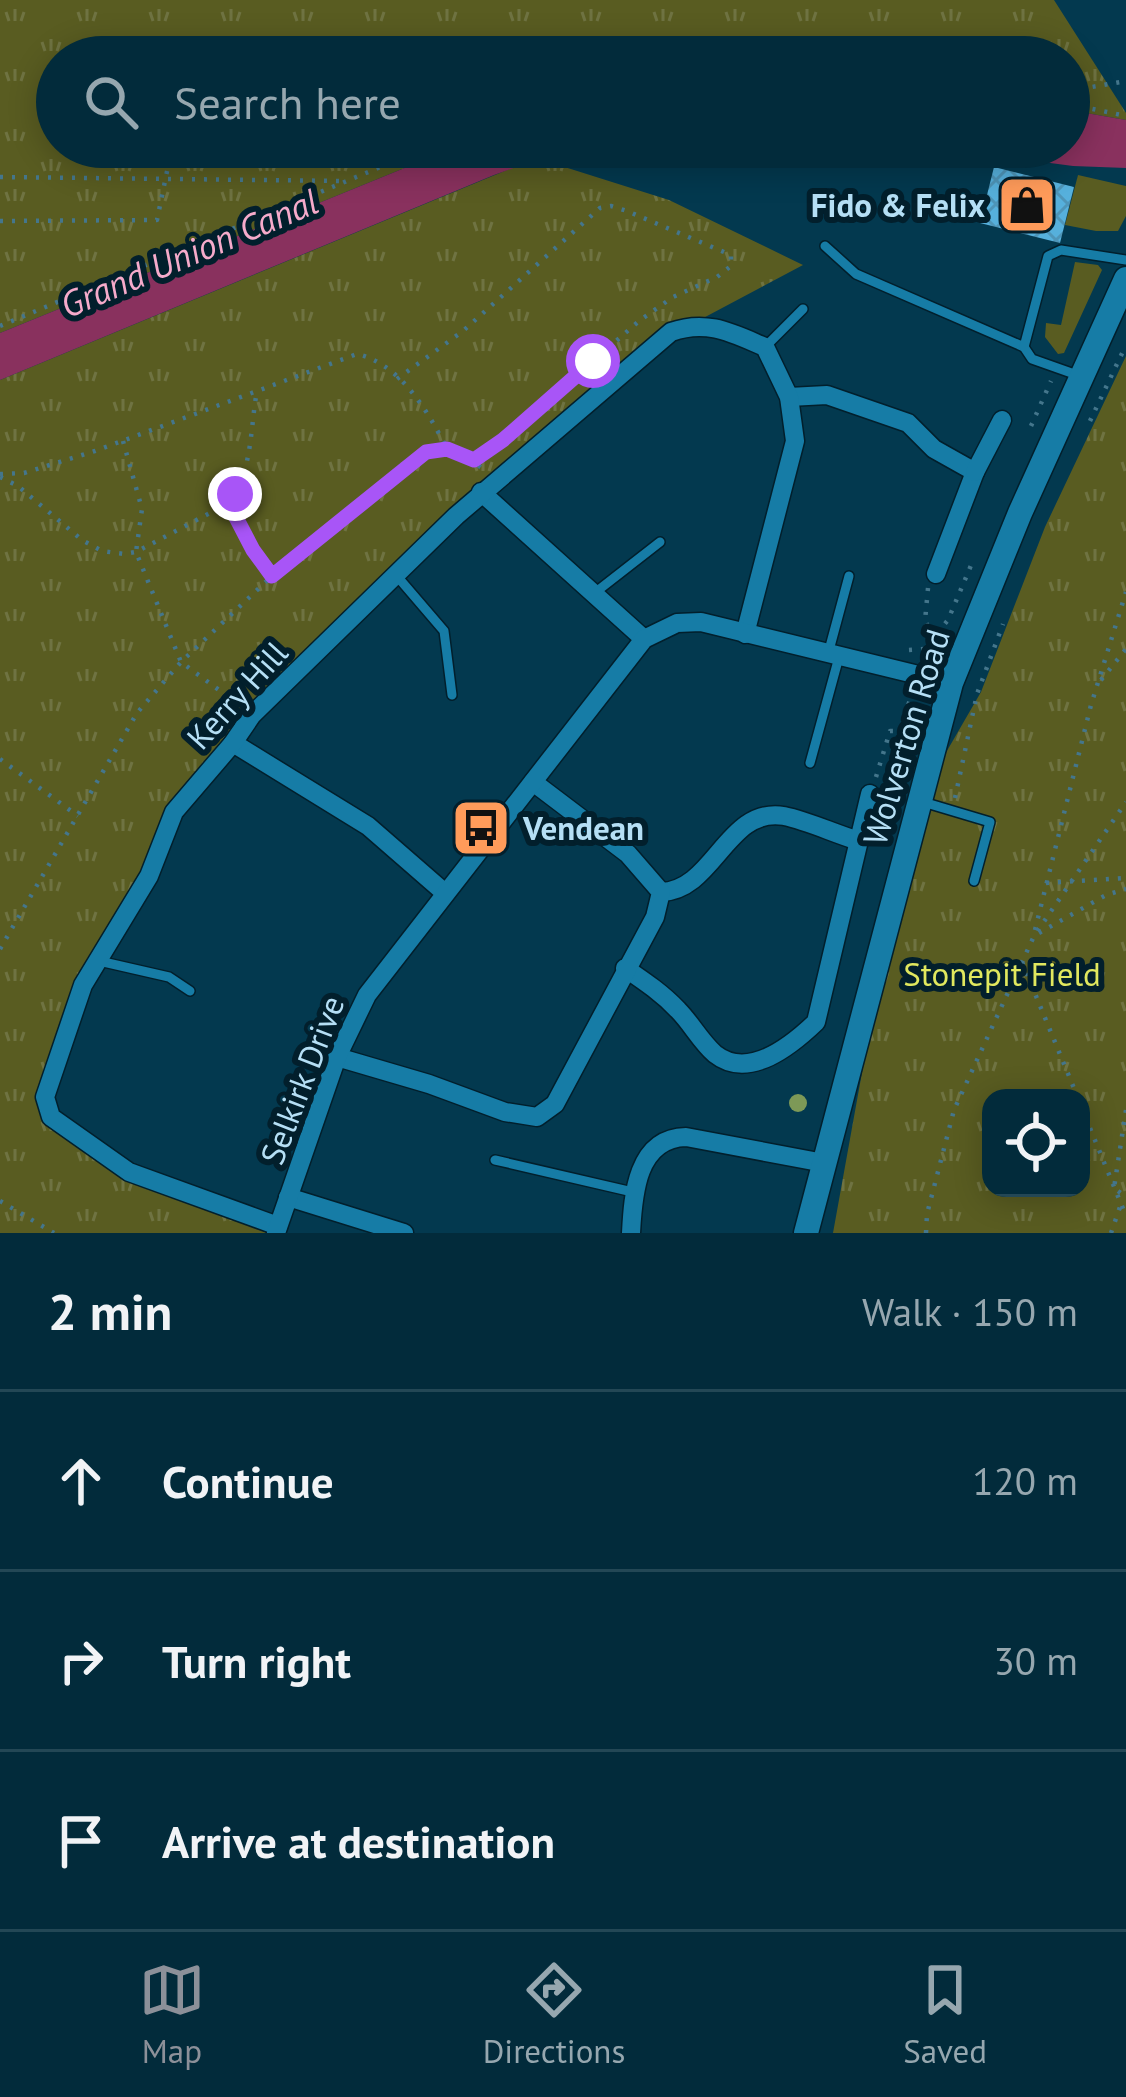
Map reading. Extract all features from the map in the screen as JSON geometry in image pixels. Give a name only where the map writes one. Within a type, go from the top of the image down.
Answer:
[{"type":"street","name":"Wolverton Road","points":[[806,1233],[951,683],[1126,279]]},
{"type":"street","name":"Kerry Hill","points":[[277,1230],[128,1172],[51,1117],[45,1097],[83,985],[149,876],[174,812],[252,715],[396,574],[489,487],[671,332],[692,324],[713,326],[765,346]]},
{"type":"street","points":[[745,634],[795,441],[789,398],[765,346]]},
{"type":"street","points":[[789,398],[827,395],[908,423],[934,448],[975,472]]},
{"type":"street","points":[[936,574],[975,472],[1002,420]]},
{"type":"street","points":[[489,487],[592,595],[644,639],[677,623],[701,622],[951,683]]},
{"type":"street","name":"Selkirk Drive","points":[[277,1230],[337,1057],[367,995],[644,639]]},
{"type":"street","points":[[233,743],[368,826],[445,893]]},
{"type":"street","points":[[533,782],[628,854],[661,892],[679,892],[692,884],[742,828],[762,818],[781,815],[856,840]]},
{"type":"street","points":[[625,968],[656,988],[713,1052],[731,1064],[752,1062],[793,1044],[816,1022],[870,794]]},
{"type":"street","points":[[337,1057],[505,1112],[537,1117],[555,1104],[655,917],[661,892]]},
{"type":"street","points":[[631,1233],[640,1172],[658,1142],[677,1137],[824,1162]]},
{"type":"street","points":[[289,1197],[404,1233]]},
{"type":"lane","points":[[825,246],[856,274],[1024,347],[1032,359],[1081,376]]},
{"type":"lane","points":[[1024,347],[1048,256],[1061,250],[1126,260]]},
{"type":"lane","points":[[765,346],[802,309]]},
{"type":"lane","points":[[592,595],[660,542]]},
{"type":"lane","points":[[396,574],[444,631],[452,695]]},
{"type":"lane","points":[[810,763],[849,576]]},
{"type":"lane","points":[[918,801],[990,822],[974,881]]},
{"type":"lane","points":[[99,961],[169,977],[190,991]]},
{"type":"lane","points":[[496,1160],[637,1193]]},
{"type":"path","points":[[1090,87],[1126,81]]},
{"type":"path","points":[[1090,108],[1126,116]]},
{"type":"path","points":[[0,220],[157,220],[167,168]]},
{"type":"path","points":[[0,326],[382,168]]},
{"type":"path","points":[[0,176],[351,182]]},
{"type":"path","points":[[397,379],[463,331],[600,208],[627,211],[731,256],[731,266],[717,278],[690,286],[639,321],[474,460]]},
{"type":"path","points":[[1086,429],[1126,345]]},
{"type":"path","points":[[0,476],[58,464],[357,354],[380,359],[428,411],[447,449]]},
{"type":"path","points":[[0,476],[82,540],[102,551],[136,552],[228,502],[243,473],[257,391]]},
{"type":"path","points":[[123,441],[142,509],[136,552],[181,662],[252,715]]},
{"type":"path","points":[[0,949],[137,713],[181,662],[272,576],[426,452],[447,449],[474,460],[489,487]]},
{"type":"path","points":[[228,502],[272,576]]},
{"type":"path","points":[[934,637],[925,621],[928,580],[936,574]]},
{"type":"path","points":[[1034,936],[1097,685],[1126,592]]},
{"type":"path","points":[[952,812],[976,694],[1006,615]]},
{"type":"path","points":[[870,794],[890,731],[911,731],[907,709],[924,649]]},
{"type":"path","points":[[1097,685],[1126,649]]},
{"type":"path","points":[[0,759],[79,817]]},
{"type":"path","points":[[926,1233],[954,1110],[1034,936],[1126,802]]},
{"type":"path","points":[[1046,884],[1126,878]]},
{"type":"path","points":[[1034,936],[1126,889]]},
{"type":"path","points":[[1022,962],[1074,1089]]},
{"type":"path","points":[[1114,1188],[1126,1110]]},
{"type":"path","points":[[1090,1128],[1126,1216]]},
{"type":"path","points":[[1114,1188],[1126,1197]]},
{"type":"path","points":[[0,1201],[54,1233]]},
{"type":"path","points":[[1111,1233],[1121,1204]]},
{"type":"green space","points":[[0,0],[1054,0],[1077,36],[36,36],[36,168],[405,168],[0,333]]},
{"type":"green space","points":[[1090,56],[1126,113],[1126,120],[1090,114]]},
{"type":"green space","points":[[512,168],[568,168],[669,200],[803,265],[692,324],[371,599],[174,812],[99,961],[45,1097],[51,1117],[129,1172],[276,1233],[0,1233],[0,380]]},
{"type":"green space","points":[[1078,175],[1126,186],[1126,216],[1118,231],[1065,225]]},
{"type":"green space","points":[[1075,262],[1098,265],[1102,270],[1064,353],[1058,354],[1045,337],[1046,323],[1061,325]]},
{"type":"green space","name":"Stonepit Field","points":[[1126,356],[1126,1233],[833,1233],[863,1067],[860,1022],[918,801],[981,692],[1045,527]]},
{"type":"shaded area","points":[[1090,114],[1126,120],[1126,168],[1090,167]]},
{"type":"shaded area","points":[[405,168],[513,168],[0,380],[0,333]]},
{"type":"building","name":"Fido & Felix","points":[[994,168],[1074,187],[1060,243],[980,223]]},
{"type":"place","name":"Fido & Felix","points":[[1027,205]]},
{"type":"place","name":"Vendean","points":[[481,828]]},
{"type":"route","points":[[235,494],[228,502],[272,576],[426,452],[447,449],[474,460],[593,361]]},
{"type":"water label","name":"Grand Union Canal","points":[[189,253]]}]
